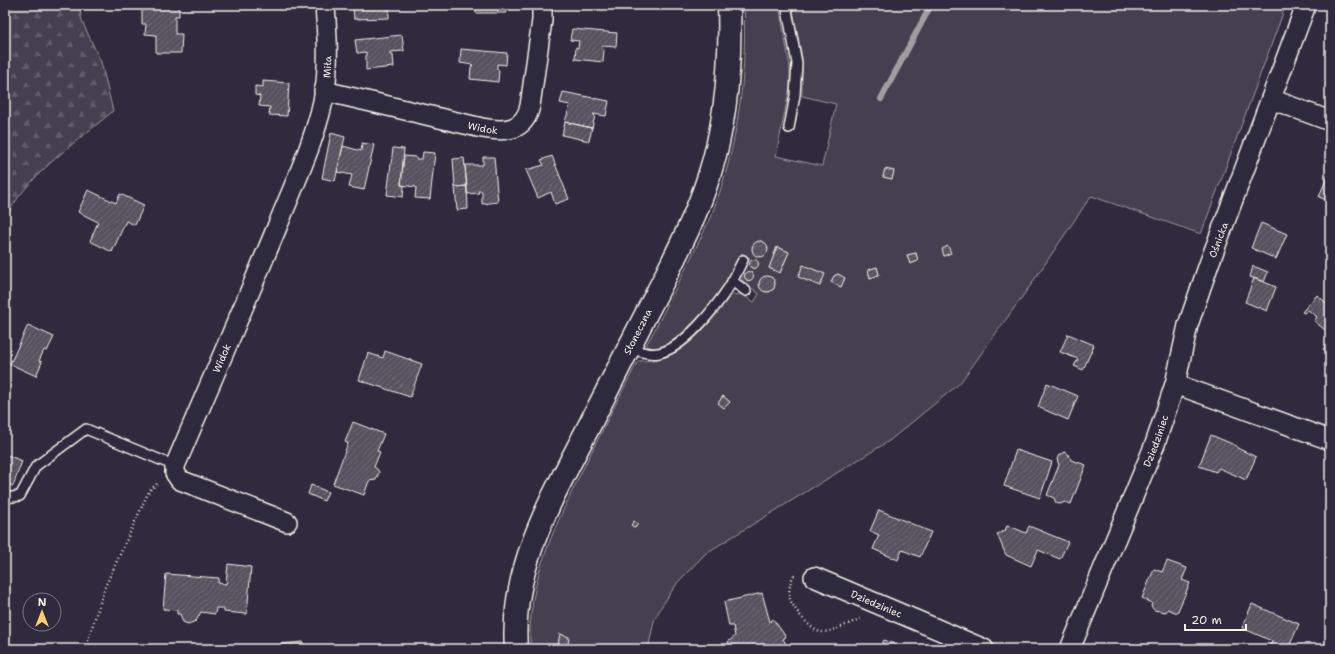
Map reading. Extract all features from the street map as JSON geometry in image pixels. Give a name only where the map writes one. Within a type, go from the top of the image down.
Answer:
[{"type":"street","name":"Miła","points":[[315,128],[324,91],[328,57],[326,5]]},
{"type":"street","name":"Widok","points":[[324,91],[482,128],[494,130],[513,128],[523,122],[528,115],[541,31],[542,5]]},
{"type":"street","name":"Słoneczna","points":[[516,649],[516,612],[522,577],[532,542],[542,519],[687,234],[710,175],[723,120],[727,94],[730,34],[729,5]]},
{"type":"street","name":"Ośnicka","points":[[1175,384],[1191,317],[1208,264],[1306,5]]},
{"type":"street","points":[[1270,99],[1330,121]]},
{"type":"street","name":"Widok","points":[[175,466],[247,300],[292,191],[315,128]]},
{"type":"street","points":[[1175,384],[1330,440]]},
{"type":"street","name":"Dziedziniec","points":[[1070,649],[1155,444],[1175,384]]},
{"type":"street","points":[[175,466],[175,473],[180,480],[287,522]]},
{"type":"street","name":"Dziedziniec","points":[[814,577],[984,649]]},
{"type":"lane","points":[[786,5],[797,63],[795,95],[789,128]]},
{"type":"lane","points":[[629,348],[651,354],[660,353],[674,346],[694,330],[709,313],[732,281],[743,260]]},
{"type":"lane","points":[[732,281],[746,291]]},
{"type":"lane","points":[[5,498],[20,496],[36,466],[86,429],[175,466]]},
{"type":"path","points":[[89,649],[88,640],[105,587],[146,498],[150,491],[175,466]]},
{"type":"green space","points":[[5,5],[79,5],[82,21],[101,62],[113,111],[68,147],[38,175],[14,204],[5,220]]},
{"type":"green space","points":[[744,5],[779,5],[790,67],[790,86],[776,156],[822,166],[836,104],[802,96],[802,57],[792,5],[1286,5],[1201,234],[1091,196],[1030,286],[960,383],[889,441],[706,553],[678,582],[661,607],[654,621],[648,649],[530,649],[530,624],[533,601],[537,579],[543,559],[580,475],[638,361],[663,358],[683,348],[700,333],[732,295],[741,294],[754,302],[759,294],[742,280],[742,271],[750,258],[742,253],[717,294],[696,320],[674,339],[664,345],[654,348],[646,345],[704,230],[722,186],[735,136],[739,110],[745,32]],"holes":[[[885,169],[894,171],[892,179],[883,177]],[[762,241],[766,244],[767,249],[764,255],[757,256],[753,252],[752,246],[755,243]],[[777,247],[789,252],[780,273],[769,268]],[[916,253],[918,261],[910,264],[907,255]],[[751,260],[757,262],[758,266],[755,269],[750,267]],[[877,267],[879,275],[870,278],[868,270]],[[749,271],[754,276],[749,281],[746,280],[744,276],[745,273]],[[838,274],[845,278],[841,287],[831,282],[834,276]],[[765,277],[772,278],[775,283],[774,289],[769,292],[763,291],[760,287],[761,280]],[[723,396],[730,402],[724,408],[718,403]],[[560,635],[569,637],[568,644],[558,644]]]},
{"type":"building","points":[[142,5],[179,5],[179,16],[175,16],[175,34],[182,34],[181,53],[156,53],[156,35],[145,34],[146,24],[142,24]]},
{"type":"building","points":[[389,5],[389,6],[360,6]]},
{"type":"building","points":[[476,5],[506,5],[506,13],[476,13]]},
{"type":"building","points":[[389,6],[389,18],[354,19],[353,7]]},
{"type":"building","points":[[572,29],[617,33],[616,47],[603,46],[603,62],[575,59],[576,47],[578,48],[579,41],[570,40]]},
{"type":"building","points":[[402,35],[404,51],[390,52],[390,55],[393,55],[394,67],[366,70],[366,52],[357,53],[355,40]]},
{"type":"building","points":[[461,49],[507,53],[506,65],[497,64],[497,69],[499,70],[498,82],[470,79],[471,67],[473,65],[460,63]]},
{"type":"building","points":[[263,81],[289,83],[287,116],[269,115],[270,107],[259,106],[260,96],[255,95],[255,86],[263,87]]},
{"type":"building","points":[[563,92],[609,101],[606,116],[593,114],[595,116],[592,128],[565,122],[570,105],[560,103]]},
{"type":"building","points":[[565,122],[592,128],[589,141],[562,135]]},
{"type":"building","points":[[331,133],[345,137],[335,181],[322,178]]},
{"type":"building","points":[[362,143],[374,145],[364,190],[349,187],[352,175],[337,172],[343,146],[361,151]]},
{"type":"building","points":[[393,148],[404,149],[401,185],[404,186],[403,197],[387,195]]},
{"type":"building","points":[[423,152],[435,153],[430,199],[415,198],[416,187],[401,185],[404,156],[422,159]]},
{"type":"building","points":[[552,156],[569,199],[555,204],[551,192],[538,198],[526,170],[544,165],[541,160]]},
{"type":"building","points":[[483,157],[494,157],[498,202],[482,204],[482,191],[478,191],[479,193],[467,194],[465,165],[483,165]]},
{"type":"building","points":[[464,158],[467,186],[455,187],[453,159]]},
{"type":"building","points":[[885,169],[894,171],[892,179],[883,177]]},
{"type":"building","points":[[1330,169],[1330,212],[1325,210],[1329,201],[1319,197]]},
{"type":"building","points":[[467,186],[468,209],[457,210],[455,187]]},
{"type":"building","points":[[88,190],[116,203],[120,194],[144,205],[135,225],[126,221],[112,252],[90,241],[98,222],[78,212]]},
{"type":"building","points":[[1261,223],[1287,234],[1276,259],[1251,248]]},
{"type":"building","points":[[760,241],[767,246],[768,249],[763,256],[760,257],[753,252],[752,249],[757,242]]},
{"type":"building","points":[[948,246],[951,253],[944,256],[942,249]]},
{"type":"building","points":[[777,247],[789,252],[780,273],[769,268]]},
{"type":"building","points":[[916,253],[918,261],[910,264],[907,255]]},
{"type":"building","points":[[752,260],[756,260],[758,264],[756,268],[752,268],[750,266],[750,262]]},
{"type":"building","points":[[803,265],[825,274],[820,286],[798,277]]},
{"type":"building","points":[[1253,266],[1268,272],[1264,282],[1250,277]]},
{"type":"building","points":[[877,267],[879,275],[870,278],[868,270]]},
{"type":"building","points":[[749,271],[754,276],[749,281],[744,276]]},
{"type":"building","points":[[838,274],[845,278],[841,287],[831,282],[834,276]]},
{"type":"building","points":[[767,276],[773,278],[775,284],[773,290],[767,292],[761,290],[759,284],[761,278]]},
{"type":"building","points":[[1254,278],[1276,287],[1267,311],[1245,302]]},
{"type":"building","points":[[1317,295],[1330,306],[1330,334],[1314,321],[1317,317],[1308,310],[1304,313],[1302,312]]},
{"type":"building","points":[[28,325],[54,337],[47,351],[44,350],[39,361],[42,362],[36,376],[10,364]]},
{"type":"building","points":[[1068,334],[1094,345],[1083,370],[1074,366],[1078,359],[1060,352]]},
{"type":"building","points":[[1330,340],[1330,354],[1323,349]]},
{"type":"building","points":[[385,351],[422,364],[410,397],[359,380],[368,353],[383,358]]},
{"type":"building","points":[[1047,383],[1078,396],[1068,420],[1038,407]]},
{"type":"building","points":[[723,396],[730,402],[724,408],[718,403]]},
{"type":"building","points":[[353,422],[384,434],[377,451],[380,452],[374,467],[379,472],[376,480],[369,481],[364,495],[333,484],[348,443],[345,442]]},
{"type":"building","points":[[1211,435],[1237,446],[1237,448],[1256,457],[1246,480],[1219,468],[1216,472],[1199,466]]},
{"type":"building","points":[[1016,450],[1052,462],[1040,498],[1004,486]]},
{"type":"building","points":[[1064,452],[1068,454],[1071,460],[1086,465],[1071,504],[1065,502],[1060,504],[1056,503],[1054,498],[1047,495],[1059,465],[1057,459],[1059,455]]},
{"type":"building","points":[[5,454],[22,461],[13,486],[5,483]]},
{"type":"building","points":[[311,485],[328,492],[324,501],[308,494]]},
{"type":"building","points":[[879,510],[931,532],[920,557],[902,550],[898,560],[873,549],[879,535],[870,531]]},
{"type":"building","points":[[634,521],[638,524],[635,528],[631,525]]},
{"type":"building","points":[[1007,525],[1026,533],[1029,526],[1068,542],[1060,559],[1038,550],[1031,566],[1006,555],[997,534],[1005,531]]},
{"type":"building","points":[[1167,561],[1187,568],[1182,580],[1190,583],[1177,613],[1168,609],[1166,612],[1154,610],[1151,606],[1152,603],[1142,598],[1154,569],[1162,572]]},
{"type":"building","points":[[228,564],[251,567],[247,614],[224,612],[224,608],[216,608],[215,614],[201,612],[196,621],[188,624],[183,622],[180,614],[177,614],[177,610],[163,609],[166,574],[219,578],[218,583],[226,584]]},
{"type":"building","points":[[762,593],[770,622],[773,619],[786,637],[783,639],[786,644],[794,649],[732,649],[728,642],[735,636],[733,626],[729,626],[724,602]]},
{"type":"building","points":[[1252,604],[1299,624],[1288,649],[1277,649],[1270,646],[1272,641],[1242,628]]},
{"type":"building","points":[[560,634],[569,637],[568,644],[558,644]]},
{"type":"building","points":[[884,640],[896,644],[895,648],[898,649],[880,649]]},
{"type":"building","points":[[303,642],[303,649],[282,649],[281,644]]},
{"type":"building","points":[[356,645],[357,649],[310,649]]},
{"type":"waterway","points":[[881,99],[931,5]]}]
